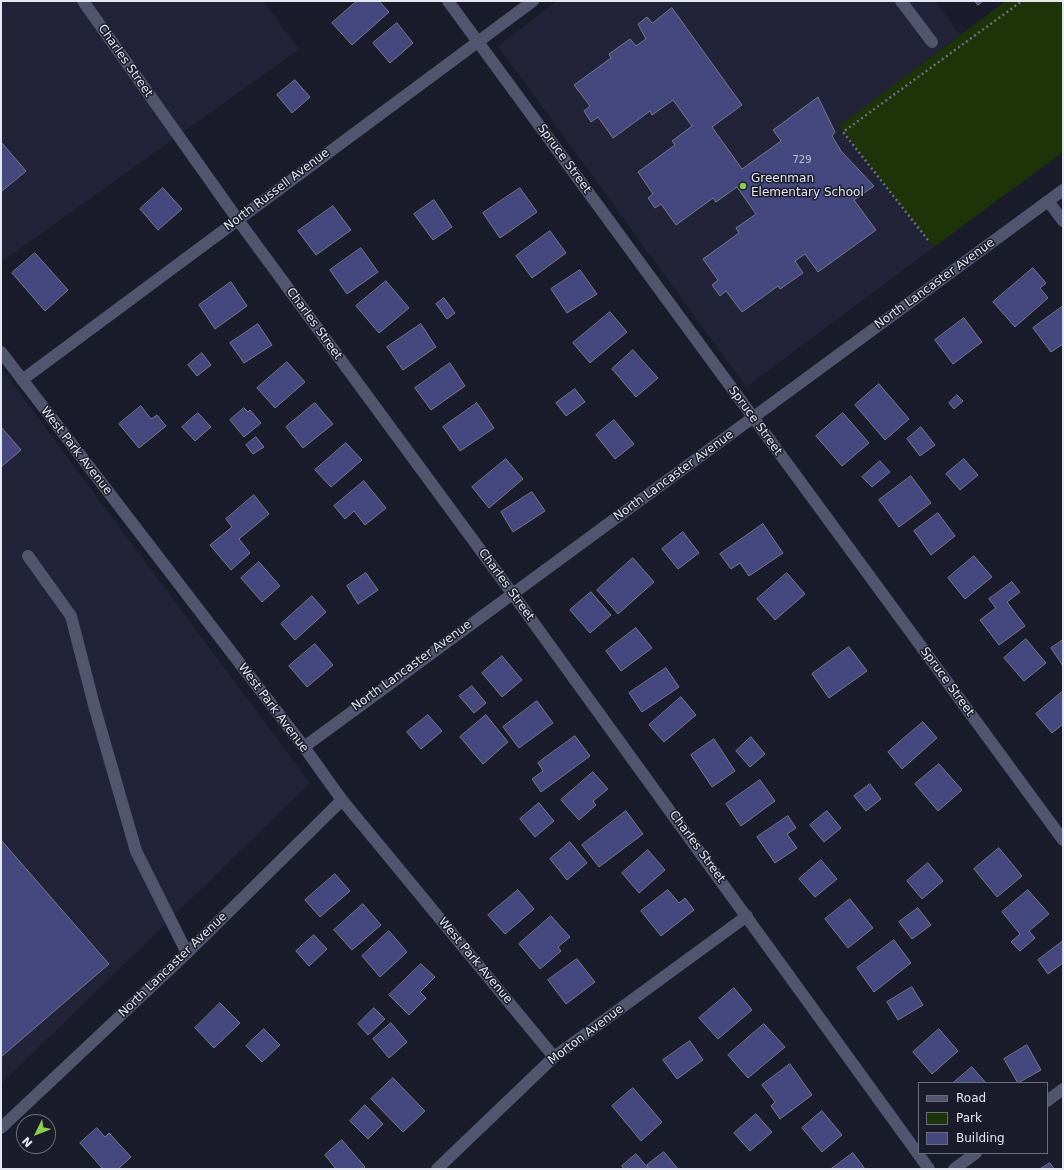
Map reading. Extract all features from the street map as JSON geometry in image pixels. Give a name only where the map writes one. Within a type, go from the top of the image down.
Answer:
[{"type":"street","name":"Charles Street","points":[[83,1],[238,220],[512,593],[918,1154]]},
{"type":"street","name":"Spruce Street","points":[[448,1],[1063,840]]},
{"type":"street","name":"North Russell Avenue","points":[[22,380],[477,41],[533,1]]},
{"type":"street","points":[[901,1],[932,42]]},
{"type":"street","name":"North Lancaster Avenue","points":[[304,747],[1063,190]]},
{"type":"street","points":[[1048,201],[1063,221]]},
{"type":"street","name":"West Park Avenue","points":[[1,352],[304,747],[342,800],[554,1057]]},
{"type":"street","points":[[28,556],[71,616],[95,709],[136,850],[187,953]]},
{"type":"street","name":"North Lancaster Avenue","points":[[1,1128],[187,953],[342,800]]},
{"type":"street","name":"Morton Avenue","points":[[437,1169],[554,1057],[747,916]]},
{"type":"street","points":[[1048,1100],[1063,1089]]},
{"type":"street","name":"Charles Street","points":[[918,1154],[929,1169]]},
{"type":"street","points":[[954,1169],[975,1154]]},
{"type":"path","points":[[928,240],[843,132],[1022,1]]},
{"type":"shaded area","points":[[1,1],[263,1],[299,49],[1,262]]},
{"type":"shaded area","name":"Greenman Elementary School","points":[[557,1],[935,1],[960,35],[839,127],[934,247],[746,387],[498,46]]},
{"type":"shaded area","points":[[1,368],[310,783],[1,1084]]},
{"type":"green space","points":[[1006,1],[1063,1],[1063,152],[934,247],[839,126]]},
{"type":"building","points":[[357,1],[379,1],[389,12],[352,45],[332,23]]},
{"type":"building","points":[[975,1],[983,1],[978,5]]},
{"type":"building","points":[[672,8],[742,105],[712,127],[742,169],[781,141],[773,130],[818,97],[835,132],[832,136],[841,151],[874,186],[854,200],[876,230],[818,272],[805,254],[795,261],[803,273],[780,289],[778,286],[742,312],[726,291],[720,296],[712,285],[718,280],[703,259],[739,233],[736,228],[756,214],[737,187],[716,202],[713,198],[676,225],[661,204],[655,208],[648,198],[653,194],[638,172],[675,145],[672,141],[692,126],[673,100],[652,115],[650,111],[613,138],[598,117],[591,122],[584,111],[590,106],[574,85],[611,58],[609,54],[630,39],[636,46],[646,39],[638,24],[647,17],[652,23]]},
{"type":"building","points":[[397,23],[413,43],[390,63],[373,43]]},
{"type":"building","points":[[295,80],[310,97],[292,113],[277,95]]},
{"type":"building","points":[[1,142],[26,171],[2,191],[1,189]]},
{"type":"building","points":[[163,188],[182,209],[158,230],[140,209]]},
{"type":"building","points":[[520,188],[537,212],[500,238],[483,213]]},
{"type":"building","points":[[434,200],[452,227],[433,240],[414,214]]},
{"type":"building","points":[[333,206],[351,230],[316,255],[298,231]]},
{"type":"building","points":[[550,231],[566,253],[532,278],[516,256]]},
{"type":"building","points":[[361,248],[378,272],[347,294],[330,270]]},
{"type":"building","points":[[35,253],[68,290],[45,311],[12,273]]},
{"type":"building","points":[[1033,268],[1046,283],[1040,288],[1048,298],[1015,327],[993,302]]},
{"type":"building","points":[[580,270],[597,294],[567,313],[551,289]]},
{"type":"building","points":[[386,281],[409,308],[379,333],[356,306]]},
{"type":"building","points":[[231,282],[247,306],[215,329],[199,305]]},
{"type":"building","points":[[444,298],[455,313],[447,319],[436,304]]},
{"type":"building","points":[[1063,306],[1063,344],[1051,352],[1033,328]]},
{"type":"building","points":[[610,312],[627,332],[590,363],[573,343]]},
{"type":"building","points":[[964,318],[982,342],[953,364],[935,340]]},
{"type":"building","points":[[258,324],[272,345],[244,363],[230,343]]},
{"type":"building","points":[[421,324],[436,347],[403,370],[387,347]]},
{"type":"building","points":[[633,350],[658,378],[636,397],[612,369]]},
{"type":"building","points":[[202,353],[211,365],[197,376],[188,365]]},
{"type":"building","points":[[287,362],[305,382],[275,408],[257,388]]},
{"type":"building","points":[[450,363],[465,386],[431,410],[415,388]]},
{"type":"building","points":[[879,384],[909,419],[885,440],[855,405]]},
{"type":"building","points":[[575,389],[585,402],[566,416],[556,403]]},
{"type":"building","points":[[957,395],[963,401],[954,409],[949,403]]},
{"type":"building","points":[[315,403],[333,424],[303,448],[286,427]]},
{"type":"building","points":[[477,403],[494,428],[460,451],[443,427]]},
{"type":"building","points":[[141,406],[151,419],[157,415],[166,426],[139,448],[119,424]]},
{"type":"building","points":[[244,408],[248,412],[250,410],[261,423],[244,437],[230,420]]},
{"type":"building","points":[[198,413],[211,427],[195,441],[182,427]]},
{"type":"building","points":[[843,413],[869,443],[842,466],[816,436]]},
{"type":"building","points":[[614,420],[634,444],[615,459],[596,435]]},
{"type":"building","points":[[1,427],[21,450],[1,467]]},
{"type":"building","points":[[921,427],[935,445],[920,456],[907,439]]},
{"type":"building","points":[[256,437],[264,447],[253,454],[246,445]]},
{"type":"building","points":[[346,443],[362,460],[331,487],[315,470]]},
{"type":"building","points":[[506,459],[523,479],[489,508],[472,487]]},
{"type":"building","points":[[964,459],[978,475],[960,490],[946,474]]},
{"type":"building","points":[[880,461],[890,472],[872,487],[862,477]]},
{"type":"building","points":[[911,476],[931,503],[899,527],[879,500]]},
{"type":"building","points":[[364,481],[386,508],[365,525],[354,511],[345,519],[334,506]]},
{"type":"building","points":[[532,492],[545,511],[513,532],[501,512]]},
{"type":"building","points":[[254,495],[269,514],[239,539],[250,553],[231,570],[210,545],[232,527],[226,519]]},
{"type":"building","points":[[938,513],[955,536],[931,555],[914,531]]},
{"type":"building","points":[[763,524],[783,553],[749,576],[740,563],[731,569],[720,554]]},
{"type":"building","points":[[683,532],[699,553],[678,569],[662,549]]},
{"type":"building","points":[[974,556],[992,577],[965,599],[948,578]]},
{"type":"building","points":[[633,558],[654,582],[618,614],[597,590]]},
{"type":"building","points":[[259,562],[280,586],[262,602],[241,578]]},
{"type":"building","points":[[366,573],[378,590],[358,604],[347,586]]},
{"type":"building","points":[[787,573],[805,594],[775,620],[757,599]]},
{"type":"building","points":[[1012,582],[1020,592],[1007,602],[1025,626],[999,645],[980,620],[996,608],[989,599]]},
{"type":"building","points":[[591,592],[611,615],[590,633],[570,610]]},
{"type":"building","points":[[312,596],[326,612],[295,640],[281,624]]},
{"type":"building","points":[[636,628],[652,648],[621,671],[606,651]]},
{"type":"building","points":[[1026,639],[1046,663],[1024,681],[1004,658]]},
{"type":"building","points":[[1063,640],[1063,666],[1051,648]]},
{"type":"building","points":[[315,644],[333,665],[307,687],[289,666]]},
{"type":"building","points":[[849,647],[867,671],[829,698],[812,674]]},
{"type":"building","points":[[502,656],[522,680],[502,697],[482,673]]},
{"type":"building","points":[[666,668],[679,687],[642,712],[629,693]]},
{"type":"building","points":[[472,686],[486,703],[474,713],[459,696]]},
{"type":"building","points":[[1063,691],[1063,724],[1052,733],[1036,714]]},
{"type":"building","points":[[681,697],[696,715],[664,742],[649,725]]},
{"type":"building","points":[[537,701],[553,723],[519,748],[503,727]]},
{"type":"building","points":[[428,715],[442,731],[421,749],[407,732]]},
{"type":"building","points":[[486,715],[508,742],[483,764],[460,737]]},
{"type":"building","points":[[923,722],[937,738],[902,769],[888,752]]},
{"type":"building","points":[[575,736],[590,756],[541,792],[532,779],[543,771],[538,763]]},
{"type":"building","points":[[751,737],[765,754],[750,767],[736,751]]},
{"type":"building","points":[[714,739],[735,771],[712,787],[691,755]]},
{"type":"building","points":[[939,764],[962,790],[938,811],[915,784]]},
{"type":"building","points":[[593,772],[608,789],[593,801],[596,805],[579,820],[561,800]]},
{"type":"building","points":[[760,780],[775,801],[741,826],[726,804]]},
{"type":"building","points":[[870,784],[881,799],[866,811],[854,796]]},
{"type":"building","points":[[539,803],[554,821],[535,837],[520,819]]},
{"type":"building","points":[[626,811],[643,834],[599,867],[582,845]]},
{"type":"building","points":[[827,811],[841,828],[824,842],[810,825]]},
{"type":"building","points":[[788,816],[796,828],[787,834],[797,848],[775,863],[757,837]]},
{"type":"building","points":[[1,840],[109,964],[1,1057]]},
{"type":"building","points":[[570,842],[587,863],[567,880],[550,859]]},
{"type":"building","points":[[999,848],[1022,876],[997,897],[974,869]]},
{"type":"building","points":[[648,850],[665,870],[639,893],[622,873]]},
{"type":"building","points":[[821,860],[837,879],[815,897],[799,879]]},
{"type":"building","points":[[928,863],[943,881],[922,899],[907,881]]},
{"type":"building","points":[[335,874],[350,891],[320,917],[305,900]]},
{"type":"building","points":[[518,890],[534,909],[505,934],[488,915]]},
{"type":"building","points":[[668,890],[679,903],[685,898],[694,910],[661,936],[641,911]]},
{"type":"building","points":[[1028,890],[1049,914],[1029,931],[1035,938],[1020,951],[1011,942],[1020,934],[1002,912]]},
{"type":"building","points":[[850,899],[873,928],[848,948],[825,919]]},
{"type":"building","points":[[363,904],[381,925],[352,950],[334,930]]},
{"type":"building","points":[[918,908],[931,925],[912,939],[899,922]]},
{"type":"building","points":[[551,916],[570,937],[558,947],[561,951],[540,969],[519,944]]},
{"type":"building","points":[[389,931],[407,952],[380,977],[362,956]]},
{"type":"building","points":[[314,935],[327,949],[309,966],[296,951]]},
{"type":"building","points":[[894,940],[911,963],[874,992],[857,968]]},
{"type":"building","points":[[1063,941],[1063,963],[1048,974],[1038,960]]},
{"type":"building","points":[[577,959],[595,982],[566,1004],[548,980]]},
{"type":"building","points":[[421,964],[435,977],[420,992],[426,998],[409,1015],[389,995]]},
{"type":"building","points":[[912,987],[923,1005],[898,1020],[887,1002]]},
{"type":"building","points":[[734,988],[752,1010],[718,1039],[699,1018]]},
{"type":"building","points":[[220,1003],[240,1023],[214,1048],[195,1028]]},
{"type":"building","points":[[374,1008],[385,1019],[368,1035],[358,1024]]},
{"type":"building","points":[[391,1023],[407,1042],[389,1058],[373,1039]]},
{"type":"building","points":[[764,1024],[785,1047],[748,1078],[728,1055]]},
{"type":"building","points":[[264,1029],[280,1045],[262,1062],[246,1046]]},
{"type":"building","points":[[939,1029],[958,1051],[932,1074],[913,1052]]},
{"type":"building","points":[[690,1041],[703,1060],[677,1079],[663,1060]]},
{"type":"building","points":[[1027,1045],[1041,1070],[1017,1082],[1004,1059]]},
{"type":"building","points":[[790,1064],[812,1095],[780,1119],[771,1106],[775,1102],[762,1085]]},
{"type":"building","points":[[972,1067],[985,1082],[954,1082]]},
{"type":"building","points":[[393,1078],[425,1111],[403,1132],[371,1099]]},
{"type":"building","points":[[633,1088],[662,1122],[641,1141],[612,1106]]},
{"type":"building","points":[[365,1105],[383,1124],[368,1139],[350,1121]]},
{"type":"building","points":[[822,1111],[842,1135],[822,1152],[802,1128]]},
{"type":"building","points":[[756,1114],[772,1132],[750,1151],[734,1133]]},
{"type":"building","points":[[97,1128],[105,1137],[109,1133],[131,1157],[118,1169],[103,1169],[80,1143]]},
{"type":"building","points":[[342,1140],[365,1167],[363,1169],[336,1169],[325,1155]]},
{"type":"building","points":[[664,1152],[678,1169],[650,1169],[647,1165]]},
{"type":"building","points":[[853,1153],[865,1169],[831,1169]]},
{"type":"building","points":[[636,1154],[649,1169],[624,1169],[622,1166]]},
{"type":"building","points":[[1050,1163],[1054,1169],[1040,1169]]},
{"type":"place","name":"Greenman Elementary School","points":[[743,186]]}]
